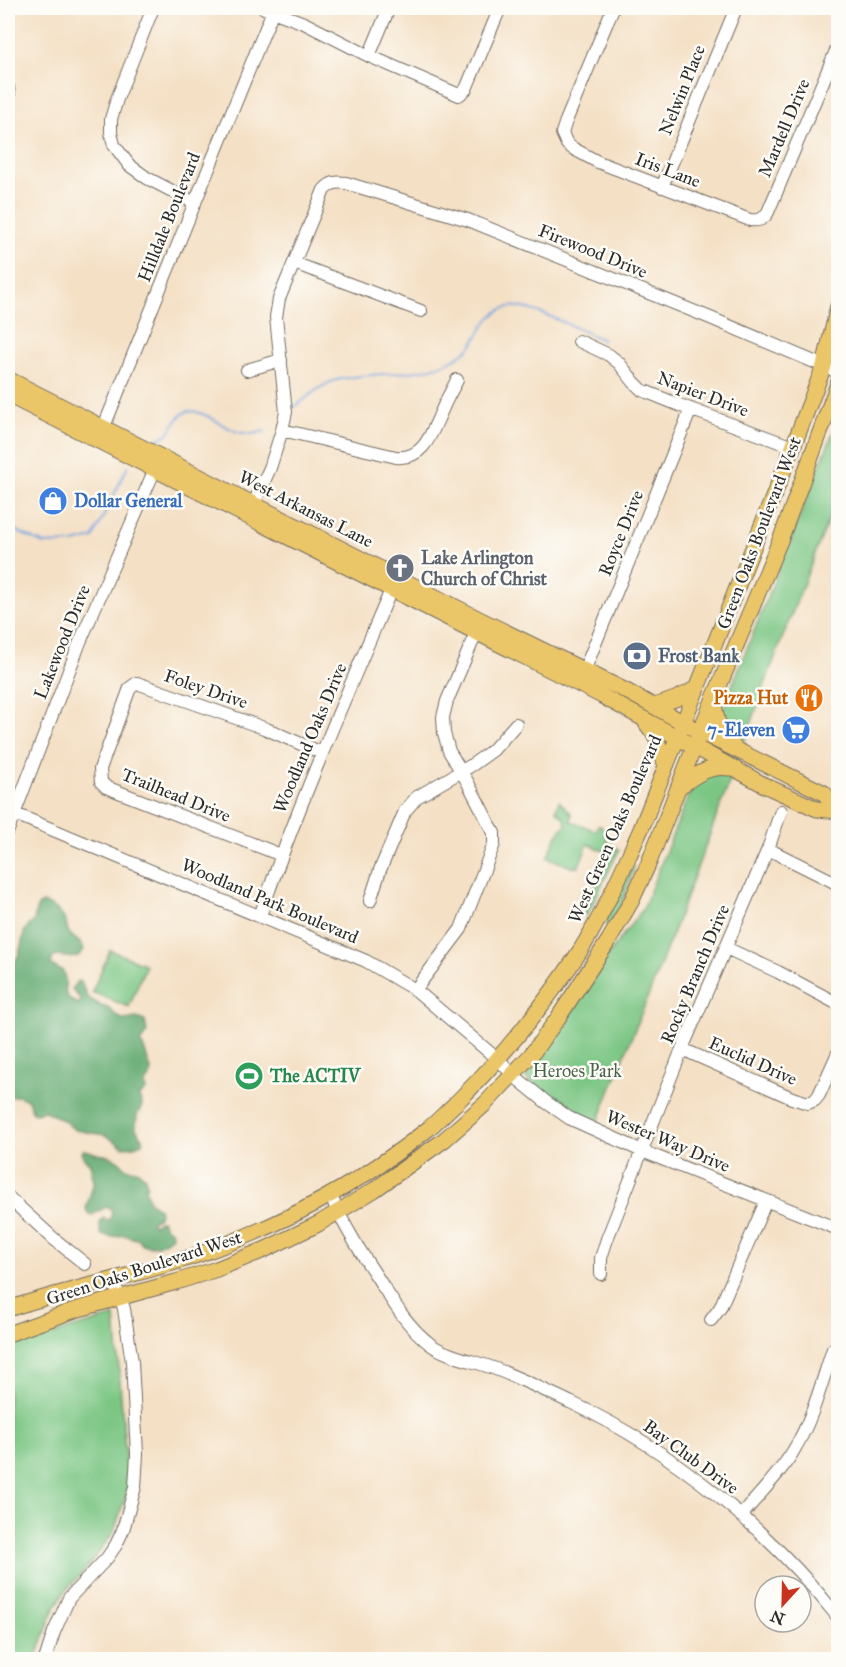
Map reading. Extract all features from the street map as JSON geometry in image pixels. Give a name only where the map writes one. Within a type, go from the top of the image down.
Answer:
[{"type":"main road","name":"West Green Oaks Boulevard","points":[[8,1309],[202,1254],[283,1220],[330,1194],[401,1149],[430,1127],[499,1060],[558,983],[594,927],[637,838],[824,366],[838,306]]},
{"type":"main road","name":"West Arkansas Lane","points":[[8,379],[155,469],[251,510]]},
{"type":"main road","name":"Green Oaks Boulevard West","points":[[8,1334],[75,1310],[217,1269],[264,1250],[338,1212],[374,1190],[444,1140],[485,1104],[531,1055],[609,940],[632,900],[787,522],[838,384]]},
{"type":"main road","name":"West Arkansas Lane","points":[[8,394],[101,434],[530,652],[644,721],[775,790],[817,809],[838,810]]},
{"type":"main road","points":[[787,522],[781,513],[781,505],[796,464],[797,456],[793,447]]},
{"type":"main road","name":"West Arkansas Lane","points":[[530,652],[584,671],[700,732],[824,793],[838,810]]},
{"type":"main road","points":[[653,706],[685,696],[698,687]]},
{"type":"main road","points":[[714,699],[714,710],[720,728],[738,751]]},
{"type":"main road","points":[[644,721],[656,737],[666,766]]},
{"type":"main road","points":[[678,788],[707,769],[732,768]]},
{"type":"main road","points":[[594,927],[609,940]]},
{"type":"street","points":[[153,8],[117,99],[111,120],[111,133],[114,145],[129,165],[147,178],[195,203]]},
{"type":"street","points":[[369,56],[389,8]]},
{"type":"street","points":[[270,9],[459,95],[466,89],[500,8]]},
{"type":"street","name":"Iris Lane","points":[[613,8],[566,121],[562,133],[567,144],[598,162],[750,220],[759,221]]},
{"type":"street","name":"Nelwin Place","points":[[662,187],[736,8]]},
{"type":"street","name":"Hilldale Boulevard","points":[[101,434],[195,203],[270,9]]},
{"type":"street","name":"Mardell Drive","points":[[759,221],[764,219],[768,212],[838,46]]},
{"type":"street","points":[[8,87],[8,102]]},
{"type":"street","name":"Firewood Drive","points":[[294,263],[324,190],[334,182],[346,183],[468,220],[838,372]]},
{"type":"street","points":[[251,510],[270,468],[286,412],[276,317],[279,298],[294,263],[421,311]]},
{"type":"street","name":"Napier Drive","points":[[579,341],[609,355],[642,390],[793,447]]},
{"type":"street","points":[[247,370],[281,360]]},
{"type":"street","points":[[282,430],[396,457],[409,456],[424,446],[458,380]]},
{"type":"street","name":"Royce Drive","points":[[584,671],[691,409]]},
{"type":"street","name":"Lakewood Drive","points":[[8,830],[11,813],[80,642],[155,469]]},
{"type":"street","name":"Woodland Oaks Drive","points":[[260,916],[281,855],[392,583]]},
{"type":"street","points":[[415,990],[461,929],[494,844],[494,833],[449,751],[444,733],[443,717],[447,700],[478,627]]},
{"type":"street","name":"Foley Drive","points":[[111,740],[130,688],[137,683],[264,728],[322,753]]},
{"type":"street","points":[[370,901],[380,870],[405,811],[417,797],[492,750],[516,724]]},
{"type":"street","name":"Trailhead Drive","points":[[111,740],[100,769],[101,782],[106,787],[281,855]]},
{"type":"street","name":"Rocky Branch Drive","points":[[600,1274],[601,1258],[607,1239],[682,1049],[768,849],[781,811]]},
{"type":"street","name":"Woodland Park Boulevard","points":[[11,813],[366,961],[415,990],[499,1060]]},
{"type":"street","points":[[768,849],[838,884]]},
{"type":"street","points":[[726,948],[838,1004]]},
{"type":"street","name":"Euclid Drive","points":[[682,1049],[801,1102],[810,1102],[819,1095],[838,1053]]},
{"type":"street","name":"Wester Way Drive","points":[[499,1060],[513,1075],[569,1118],[642,1151],[838,1229]]},
{"type":"street","name":"Bay Club Drive","points":[[330,1194],[365,1258],[400,1312],[417,1333],[433,1346],[493,1368],[589,1411],[672,1462],[717,1495],[783,1554],[838,1617]]},
{"type":"street","points":[[8,1197],[85,1264]]},
{"type":"street","points":[[711,1320],[720,1308],[766,1201]]},
{"type":"street","points":[[45,1659],[69,1598],[107,1558],[116,1545],[126,1522],[135,1487],[137,1454],[132,1362],[124,1310],[121,1298],[112,1281]]},
{"type":"street","points":[[741,1516],[795,1449],[806,1426],[833,1349]]},
{"type":"green space","name":"Heroes Park","points":[[838,420],[838,495],[659,969],[596,1127],[547,1099],[524,1076],[643,909]]},
{"type":"green space","points":[[559,801],[572,814],[571,821],[596,831],[600,825],[605,831],[607,841],[619,850],[586,917],[583,912],[611,854],[588,844],[578,868],[547,857],[557,836],[566,825],[565,819],[556,810]]},
{"type":"green space","points":[[633,865],[623,901],[606,925],[606,919]]},
{"type":"green space","points":[[43,903],[55,908],[61,914],[68,932],[84,949],[74,958],[53,957],[51,964],[63,971],[65,976],[65,989],[68,997],[78,1004],[81,1000],[72,989],[77,981],[81,982],[87,997],[108,1008],[118,1017],[125,1020],[136,1018],[145,1021],[147,1032],[140,1043],[145,1050],[151,1069],[150,1078],[145,1083],[146,1090],[139,1097],[142,1104],[137,1114],[136,1129],[143,1139],[142,1143],[124,1147],[105,1135],[75,1130],[63,1120],[45,1111],[32,1112],[28,1100],[19,1096],[9,1097],[8,981],[19,954],[25,930],[34,921],[36,910]]},
{"type":"green space","points":[[110,950],[146,965],[129,1007],[92,992]]},
{"type":"green space","points":[[83,1150],[113,1158],[125,1168],[137,1170],[145,1177],[147,1186],[145,1188],[149,1201],[159,1209],[160,1213],[152,1224],[161,1220],[167,1229],[171,1230],[172,1236],[162,1243],[149,1246],[124,1235],[112,1237],[102,1235],[101,1222],[103,1218],[110,1220],[112,1212],[106,1207],[92,1215],[86,1209],[94,1182],[90,1164],[83,1157]]},
{"type":"green space","points":[[115,1316],[128,1489],[114,1532],[63,1594],[53,1611],[36,1659],[8,1659],[8,1347]]},
{"type":"waterway","points":[[295,407],[320,388],[337,380],[412,372],[441,365],[456,358],[472,345],[495,313],[509,307],[541,313],[603,340]]},
{"type":"waterway","points":[[155,440],[167,434],[178,418],[188,411],[198,412],[242,433],[253,434],[265,431]]},
{"type":"waterway","points":[[8,527],[44,544],[74,543],[93,538],[128,466]]},
{"type":"place","name":"Dollar General","points":[[53,501]]},
{"type":"place","name":"Lake Arlington Church of Christ","points":[[400,568]]},
{"type":"place","name":"Frost Bank","points":[[637,656]]},
{"type":"place","name":"Pizza Hut","points":[[809,698]]},
{"type":"place","name":"7-Eleven","points":[[796,730]]},
{"type":"place","name":"The ACTIV","points":[[249,1076]]}]
